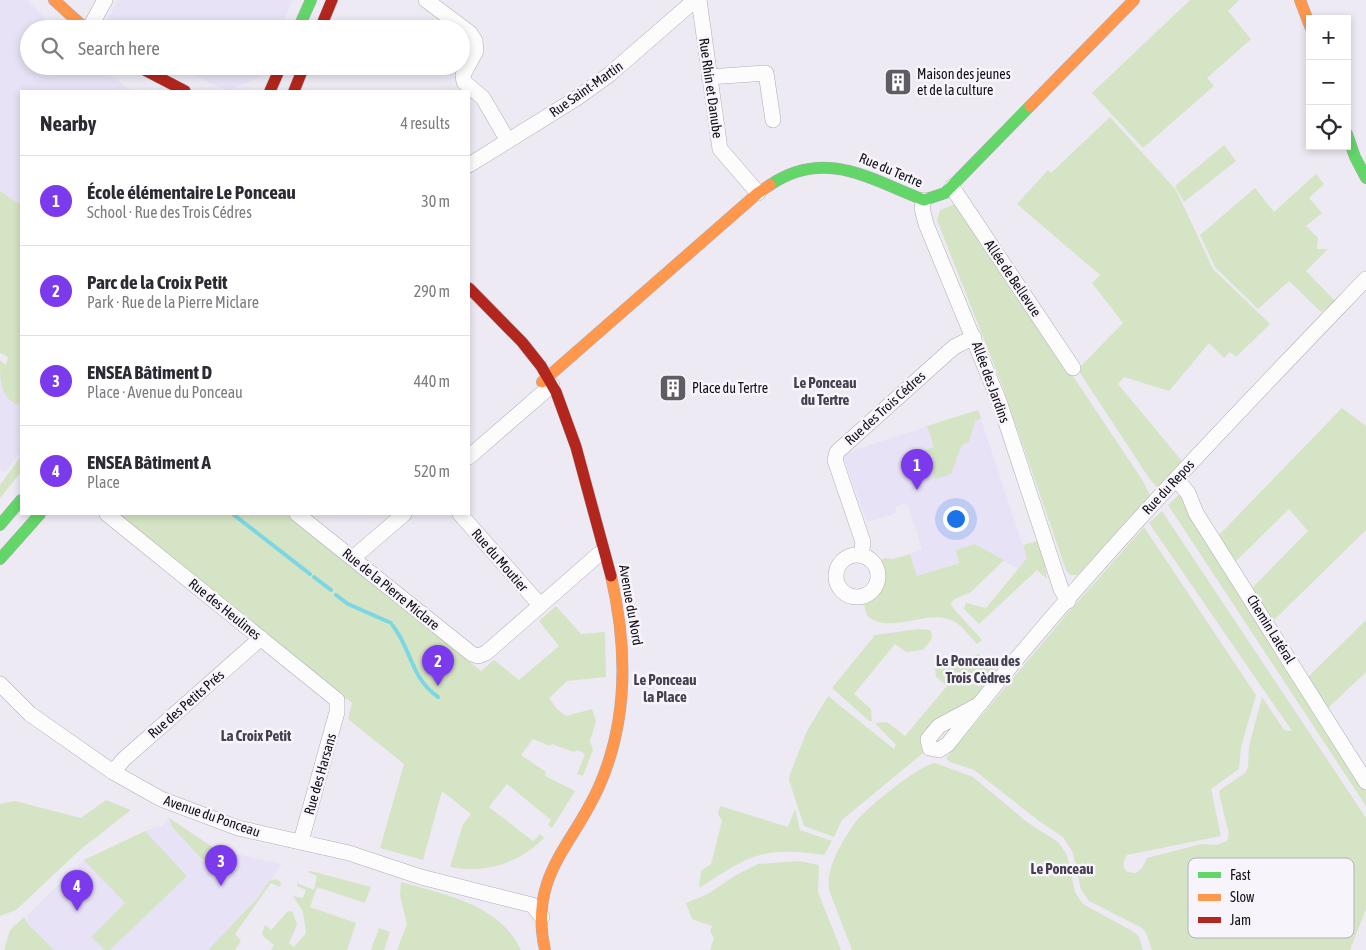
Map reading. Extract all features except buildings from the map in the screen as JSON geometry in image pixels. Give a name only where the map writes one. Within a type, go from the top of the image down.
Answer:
[{"type":"street","points":[[54,0],[77,20]]},
{"type":"street","points":[[93,20],[105,0]]},
{"type":"street","points":[[302,20],[311,0]]},
{"type":"street","points":[[324,20],[332,0]]},
{"type":"street","points":[[426,0],[453,20]]},
{"type":"street","name":"Rue Saint-Martin","points":[[470,164],[578,98],[610,74],[695,0]]},
{"type":"street","name":"Rue Rhin et Danube","points":[[699,0],[720,149],[758,193]]},
{"type":"street","name":"Rue du Tertre","points":[[547,383],[758,193],[791,172],[821,165],[853,169],[924,200],[935,197],[952,187],[1134,0]]},
{"type":"street","points":[[1300,0],[1306,16]]},
{"type":"street","points":[[470,33],[476,41],[476,52],[470,63]]},
{"type":"street","points":[[709,77],[766,73],[773,120]]},
{"type":"street","points":[[154,75],[183,90]]},
{"type":"street","points":[[270,89],[277,75]]},
{"type":"street","points":[[294,90],[300,75]]},
{"type":"street","points":[[464,75],[463,79],[487,103],[508,141]]},
{"type":"street","points":[[1351,146],[1366,178]]},
{"type":"street","name":"Allée de Bellevue","points":[[952,187],[1073,368]]},
{"type":"street","name":"Allée des Jardins","points":[[924,200],[922,208],[926,224],[999,401],[1055,568],[1073,595]]},
{"type":"street","name":"Rue du Repos","points":[[980,704],[1176,479],[1366,279]]},
{"type":"street","name":"Avenue du Nord","points":[[470,289],[520,340],[547,383],[572,434],[609,567],[622,626],[624,664],[622,710],[610,758],[590,806],[553,866],[534,925],[536,950]]},
{"type":"street","name":"Avenue du Nord","points":[[470,298],[513,342],[547,383],[568,442],[599,554],[617,635],[618,682],[614,723],[605,756],[587,798],[532,893]]},
{"type":"street","name":"Rue des Trois Cédres","points":[[861,556],[862,542],[835,460],[836,452],[954,347],[974,337]]},
{"type":"street","points":[[470,456],[547,383]]},
{"type":"street","name":"Chemin Latéral","points":[[1176,479],[1186,489],[1196,513],[1366,782]]},
{"type":"street","points":[[0,525],[20,501]]},
{"type":"street","points":[[0,559],[39,515]]},
{"type":"street","name":"Rue des Heulines","points":[[109,515],[335,698],[339,707]]},
{"type":"street","name":"Rue de la Pierre Miclare","points":[[298,515],[475,656],[486,653],[599,554]]},
{"type":"street","points":[[353,558],[403,515]]},
{"type":"street","name":"Rue du Moutier","points":[[461,515],[540,605]]},
{"type":"street","name":"Rue des Petits Prés","points":[[113,772],[124,759],[262,638]]},
{"type":"street","name":"Avenue du Ponceau","points":[[0,684],[30,714],[113,772],[148,793],[210,818],[238,828],[301,841],[372,859],[455,887],[532,893]]},
{"type":"street","name":"Rue des Harsans","points":[[301,841],[339,707]]},
{"type":"street","points":[[532,893],[534,925]]},
{"type":"street","name":"Avenue du Nord","points":[[534,925],[545,950]]},
{"type":"shaded area","points":[[0,0],[27,0],[47,20],[20,20],[20,75],[110,75],[131,90],[20,90],[20,204],[0,191]]},
{"type":"shaded area","points":[[118,0],[293,0],[284,20],[107,20]]},
{"type":"shaded area","points":[[194,75],[259,75],[258,78],[229,90],[225,90]]},
{"type":"shaded area","points":[[0,375],[20,390],[20,452],[6,472],[0,470]]},
{"type":"shaded area","points":[[978,410],[1027,558],[1018,569],[975,544],[959,562],[917,576],[910,554],[922,549],[907,503],[895,507],[897,513],[867,522],[842,454]]},
{"type":"shaded area","points":[[169,818],[218,850],[282,864],[219,950],[29,950],[24,917],[27,920],[29,918],[26,916],[84,860],[157,826],[161,827]]},
{"type":"green space","points":[[1190,0],[1239,0],[1228,11],[1251,39],[1207,78],[1214,86],[1143,148],[1092,93]]},
{"type":"green space","points":[[1110,117],[1176,190],[1213,269],[1270,324],[1236,357],[1230,352],[1224,358],[1209,343],[1169,391],[1124,377],[1118,384],[1181,460],[1181,464],[1158,489],[1076,367],[1080,367],[1123,323],[1092,283],[1100,275],[1017,204],[1048,170],[1051,173]]},
{"type":"green space","points":[[1224,145],[1236,161],[1184,202],[1175,186]]},
{"type":"green space","points":[[1316,174],[1324,184],[1309,198],[1322,213],[1306,226],[1318,238],[1317,249],[1328,249],[1306,271],[1336,302],[1321,312],[1289,281],[1258,309],[1215,267],[1200,235],[1255,188],[1274,212]]},
{"type":"green space","points":[[0,191],[20,204],[20,401],[18,405],[12,402],[4,393],[0,375],[0,360],[6,365],[8,357],[0,353]]},
{"type":"green space","points":[[958,203],[1070,375],[1073,376],[1143,481],[1151,497],[1078,575],[1070,575],[1066,570],[1002,385],[937,220],[940,210]]},
{"type":"green space","points":[[1342,408],[1366,426],[1366,530],[1273,621],[1252,588],[1308,531],[1289,509],[1235,562],[1218,536]]},
{"type":"green space","points":[[978,410],[981,418],[975,421],[969,442],[962,445],[951,474],[935,479],[930,464],[934,462],[932,455],[927,452],[918,455],[918,453],[934,447],[927,426]]},
{"type":"green space","points":[[20,457],[20,473],[0,498],[0,485]]},
{"type":"green space","points":[[1180,494],[1366,792],[1366,806],[1168,505]]},
{"type":"green space","points":[[1162,511],[1366,818],[1366,909],[1350,950],[1152,950],[1146,933],[1142,928],[1089,901],[1081,890],[1073,853],[1063,837],[1039,821],[974,770],[950,762],[946,758],[1067,614],[1144,527],[1256,695],[1241,747],[1239,769],[1211,789],[1221,836],[1127,855],[1124,861],[1125,870],[1136,873],[1142,868],[1147,858],[1201,844],[1216,845],[1227,841],[1229,834],[1219,793],[1220,790],[1245,773],[1248,767],[1249,746],[1262,697],[1284,730],[1292,731],[1149,523]]},
{"type":"green space","points":[[118,515],[287,515],[481,671],[494,660],[519,680],[559,646],[539,621],[556,606],[581,634],[605,632],[606,677],[567,681],[549,698],[557,709],[566,716],[592,709],[596,721],[590,741],[593,750],[583,776],[577,774],[585,754],[577,750],[574,752],[552,744],[550,746],[533,739],[521,755],[546,772],[545,776],[575,791],[552,828],[548,825],[551,820],[507,784],[489,807],[533,841],[540,834],[544,838],[524,854],[501,865],[476,869],[450,867],[463,824],[471,814],[442,791],[423,860],[380,848],[404,764],[348,719],[352,703]]},
{"type":"green space","points":[[1041,540],[1047,579],[1037,570],[979,624],[964,609],[966,603],[986,608],[1027,558],[1023,545]]},
{"type":"green space","points":[[975,544],[1004,560],[971,592],[953,600],[951,603],[953,608],[982,640],[977,644],[961,626],[947,619],[936,617],[889,623],[878,622],[867,616],[863,601],[881,583],[877,562],[885,558],[893,559],[910,554],[917,576],[959,563],[956,550]]},
{"type":"green space","points":[[1366,620],[1366,672],[1328,708],[1308,677]]},
{"type":"green space","points":[[918,629],[930,630],[932,634],[931,640],[923,650],[906,652],[895,644],[854,694],[871,709],[872,721],[869,721],[832,688],[875,635]]},
{"type":"green space","points":[[977,654],[1000,674],[924,749],[923,753],[842,820],[834,837],[804,826],[789,780],[790,774],[807,731],[828,696],[894,749],[896,745],[875,723],[887,722],[905,736],[947,686],[936,677],[934,660],[937,657],[947,662],[957,663]]},
{"type":"green space","points":[[935,763],[973,777],[1027,822],[1058,842],[1067,855],[1075,892],[1083,904],[1134,932],[1139,937],[1143,950],[852,950],[829,890],[832,863],[855,823],[869,808],[905,779]]},
{"type":"green space","points":[[106,800],[131,810],[81,849],[16,910],[0,916],[0,804],[15,801],[81,818]]},
{"type":"green space","points":[[720,806],[788,827],[795,809],[800,830],[832,841],[824,855],[785,852],[757,856],[732,868],[699,888],[701,871],[711,864],[722,821],[718,814]]},
{"type":"green space","points":[[169,818],[215,849],[203,860],[172,827]]},
{"type":"green space","points":[[145,831],[187,876],[110,950],[105,950],[91,937],[125,903],[84,860]]},
{"type":"green space","points":[[799,861],[819,865],[818,892],[841,950],[710,950],[714,938],[710,931],[712,926],[692,919],[686,903],[708,894],[736,875],[758,864]]},
{"type":"green space","points":[[311,871],[371,887],[365,903],[317,887],[310,907],[356,923],[347,950],[271,950],[274,945],[262,933],[265,925],[271,930],[288,911],[293,912],[297,925],[289,943],[294,947],[306,933],[303,912],[293,896],[303,898],[306,890],[297,886],[297,883],[314,890],[317,876],[308,872]]},
{"type":"green space","points":[[276,879],[281,882],[280,887],[271,883],[235,934],[241,941],[235,950],[208,950],[257,899],[269,881]]},
{"type":"green space","points":[[401,882],[453,897],[485,912],[511,934],[521,950],[397,950],[407,924],[400,896]]},
{"type":"green space","points":[[24,917],[26,922],[54,950],[4,950],[10,930]]},
{"type":"green space","points":[[379,928],[390,932],[384,950],[371,950]]},
{"type":"waterway","points":[[234,515],[310,574]]},
{"type":"waterway","points":[[314,577],[331,590]]},
{"type":"waterway","points":[[336,595],[348,604],[391,623]]},
{"type":"waterway","points":[[393,626],[404,644],[416,672],[438,697]]},
{"type":"traffic: fast","points":[[302,20],[311,0]]},
{"type":"traffic: fast","points":[[770,185],[790,174],[810,169],[829,168],[866,176],[924,200],[945,193],[1030,106]]},
{"type":"traffic: fast","points":[[1351,146],[1366,178]]},
{"type":"traffic: fast","points":[[0,525],[20,501]]},
{"type":"traffic: fast","points":[[0,559],[39,515]]},
{"type":"traffic: slow","points":[[54,0],[76,20]]},
{"type":"traffic: slow","points":[[1030,106],[1134,0]]},
{"type":"traffic: slow","points":[[1300,0],[1306,16]]},
{"type":"traffic: slow","points":[[542,382],[758,193],[770,185]]},
{"type":"traffic: slow","points":[[545,950],[541,923],[543,900],[548,880],[601,782],[617,731],[621,706],[622,654],[620,628],[611,576]]},
{"type":"traffic: jam","points":[[324,20],[332,0]]},
{"type":"traffic: jam","points":[[154,75],[183,90]]},
{"type":"traffic: jam","points":[[270,90],[277,75]]},
{"type":"traffic: jam","points":[[294,90],[300,75]]},
{"type":"traffic: jam","points":[[470,289],[522,342],[541,366],[556,392],[576,447],[611,576]]},
{"type":"place","name":"Maison des jeunes et de la culture","points":[[898,82]]},
{"type":"place","name":"Place du Tertre","points":[[673,388]]},
{"type":"place","name":"École élémentaire Le Ponceau","points":[[917,490]]},
{"type":"place","name":"Parc de la Croix Petit","points":[[438,686]]},
{"type":"place","name":"ENSEA Bâtiment D","points":[[221,886]]},
{"type":"place","name":"ENSEA Bâtiment A","points":[[77,911]]},
{"type":"district","name":"Le Ponceau du Tertre","points":[[825,392]]},
{"type":"district","name":"Le Ponceau des Trois Cèdres","points":[[978,670]]},
{"type":"district","name":"Le Ponceau la Place","points":[[665,688]]},
{"type":"district","name":"La Croix Petit","points":[[256,736]]},
{"type":"district","name":"Le Ponceau","points":[[1062,869]]}]
